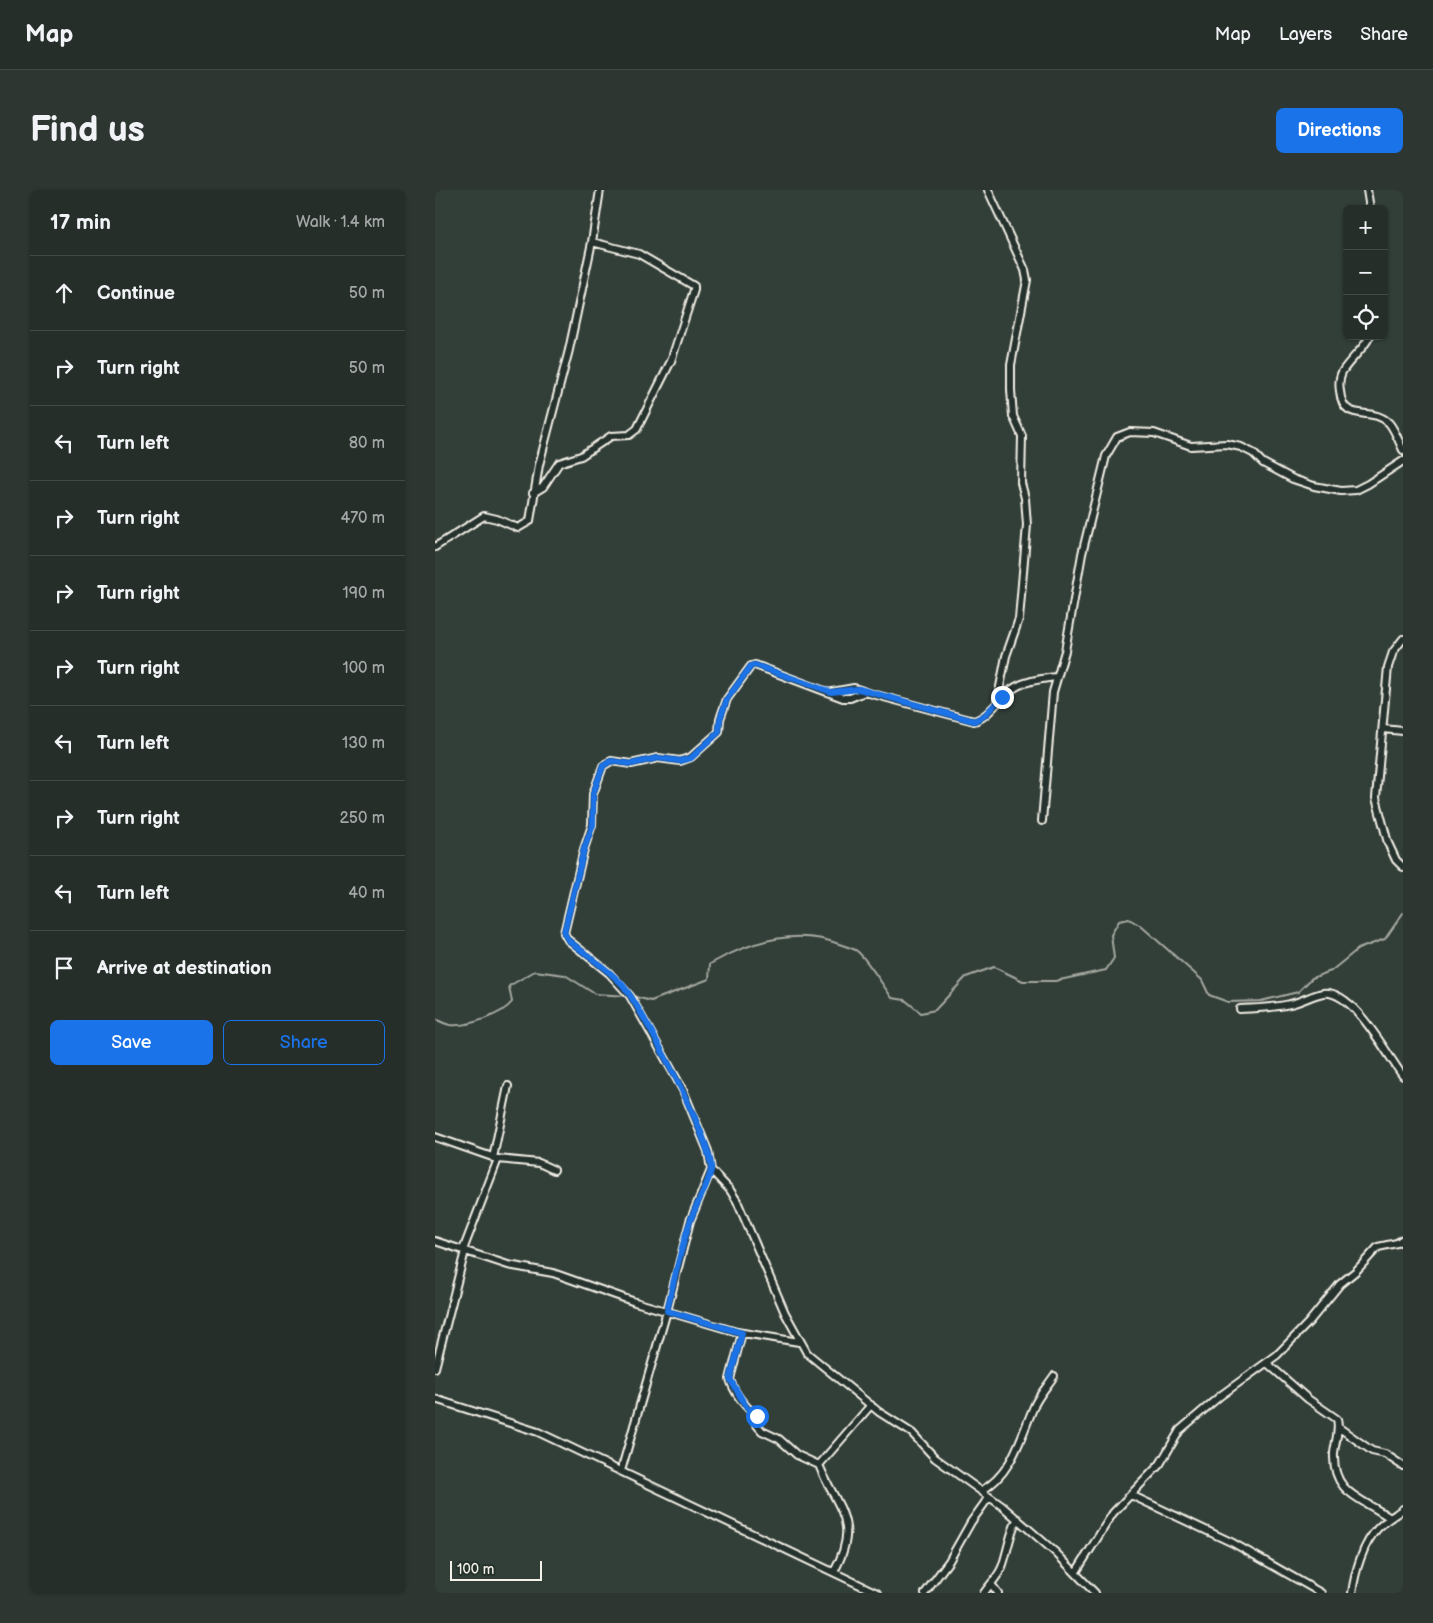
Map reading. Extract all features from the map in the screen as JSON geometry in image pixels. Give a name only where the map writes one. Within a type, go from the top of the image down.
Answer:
[{"type":"street","points":[[435,547],[485,516],[518,528],[531,521],[533,493],[569,350],[592,242],[600,190]]},
{"type":"street","points":[[988,190],[1025,270],[1027,280],[1011,366],[1013,416],[1022,436],[1021,483],[1025,498],[1027,525],[1019,619],[1006,656],[996,703]]},
{"type":"street","points":[[1367,190],[1369,205]]},
{"type":"street","points":[[533,493],[543,487],[559,463],[581,456],[611,436],[629,436],[637,429],[671,361],[695,290],[689,281],[655,265],[641,256],[592,242]]},
{"type":"street","points":[[1368,340],[1364,348],[1343,372],[1340,382],[1341,400],[1345,409],[1351,412],[1371,414],[1388,422],[1403,450]]},
{"type":"street","points":[[1041,821],[1053,692],[1065,651],[1081,562],[1106,456],[1117,438],[1130,432],[1153,433],[1191,446],[1227,444],[1241,447],[1253,453],[1263,463],[1293,479],[1314,486],[1341,491],[1356,490],[1403,461]]},
{"type":"street","points":[[1403,639],[1393,652],[1389,667],[1377,798],[1388,843],[1403,867]]},
{"type":"street","points":[[621,1471],[667,1311],[690,1221],[711,1170],[708,1152],[683,1090],[630,996],[615,978],[568,940],[564,933],[584,849],[593,825],[593,794],[603,766],[607,762],[640,764],[658,758],[680,761],[691,758],[716,738],[727,699],[751,666],[759,666],[847,699],[865,692],[974,721],[984,716],[1011,689],[1056,677]]},
{"type":"street","points":[[1383,729],[1403,731]]},
{"type":"street","points":[[1240,1009],[1290,1004],[1322,993],[1330,993],[1347,1002],[1362,1016],[1403,1076]]},
{"type":"street","points":[[435,1368],[464,1251],[495,1158],[508,1086]]},
{"type":"street","points":[[435,1137],[495,1158],[539,1163],[554,1170]]},
{"type":"street","points":[[711,1170],[730,1190],[737,1201],[758,1245],[785,1313],[799,1342],[807,1353],[871,1405],[905,1427],[935,1458],[1018,1519],[1076,1572],[1095,1593]]},
{"type":"street","points":[[1076,1572],[1113,1513],[1160,1464],[1180,1430],[1220,1396],[1267,1364],[1309,1322],[1340,1284],[1356,1272],[1378,1247],[1397,1243],[1403,1238]]},
{"type":"street","points":[[435,1241],[508,1265],[553,1274],[742,1333],[799,1342]]},
{"type":"street","points":[[742,1333],[730,1379],[732,1384],[747,1408],[756,1415],[756,1422],[760,1429],[779,1439],[797,1455],[819,1465],[847,1524],[848,1537],[843,1554],[834,1572]]},
{"type":"street","points":[[1267,1364],[1308,1399],[1337,1419],[1338,1426],[1334,1453],[1337,1478],[1344,1489],[1356,1499],[1390,1518]]},
{"type":"street","points":[[981,1492],[1002,1475],[1021,1439],[1036,1403],[1054,1376]]},
{"type":"street","points":[[435,1399],[538,1432],[877,1593]]},
{"type":"street","points":[[819,1465],[871,1405]]},
{"type":"street","points":[[1338,1426],[1372,1451],[1385,1454],[1403,1466]]},
{"type":"street","points":[[1131,1495],[1233,1543],[1321,1593]]},
{"type":"street","points":[[925,1593],[949,1561],[971,1522],[989,1497]]},
{"type":"street","points":[[1353,1593],[1356,1574],[1370,1538],[1377,1528],[1403,1510]]},
{"type":"street","points":[[984,1593],[1002,1569],[1009,1549],[1013,1526],[1018,1519]]},
{"type":"street","points":[[991,1584],[998,1593]]},
{"type":"waterway","points":[[632,996],[651,1001],[709,979],[710,964],[740,949],[773,939],[806,937],[822,939],[857,951],[892,998],[905,1000],[921,1013],[935,1010],[966,977],[994,967],[1023,981],[1055,981],[1106,970],[1114,958],[1111,935],[1119,921],[1129,919],[1141,926],[1202,980],[1209,995],[1228,1002],[1261,1001],[1298,992],[1312,978],[1331,971],[1358,949],[1385,939],[1403,913]]},
{"type":"waterway","points":[[435,1019],[448,1025],[457,1025],[492,1016],[512,1002],[509,986],[535,971],[565,975],[595,994],[628,996]]},
{"type":"route","points":[[757,1416],[747,1408],[730,1379],[742,1333],[667,1311],[680,1254],[690,1221],[711,1170],[708,1152],[683,1090],[630,996],[621,984],[568,940],[564,933],[584,849],[593,825],[593,794],[603,766],[607,762],[640,764],[658,758],[674,761],[691,758],[716,738],[727,699],[751,666],[755,665],[831,692],[854,688],[859,689],[974,721],[984,716],[1002,697]]}]
